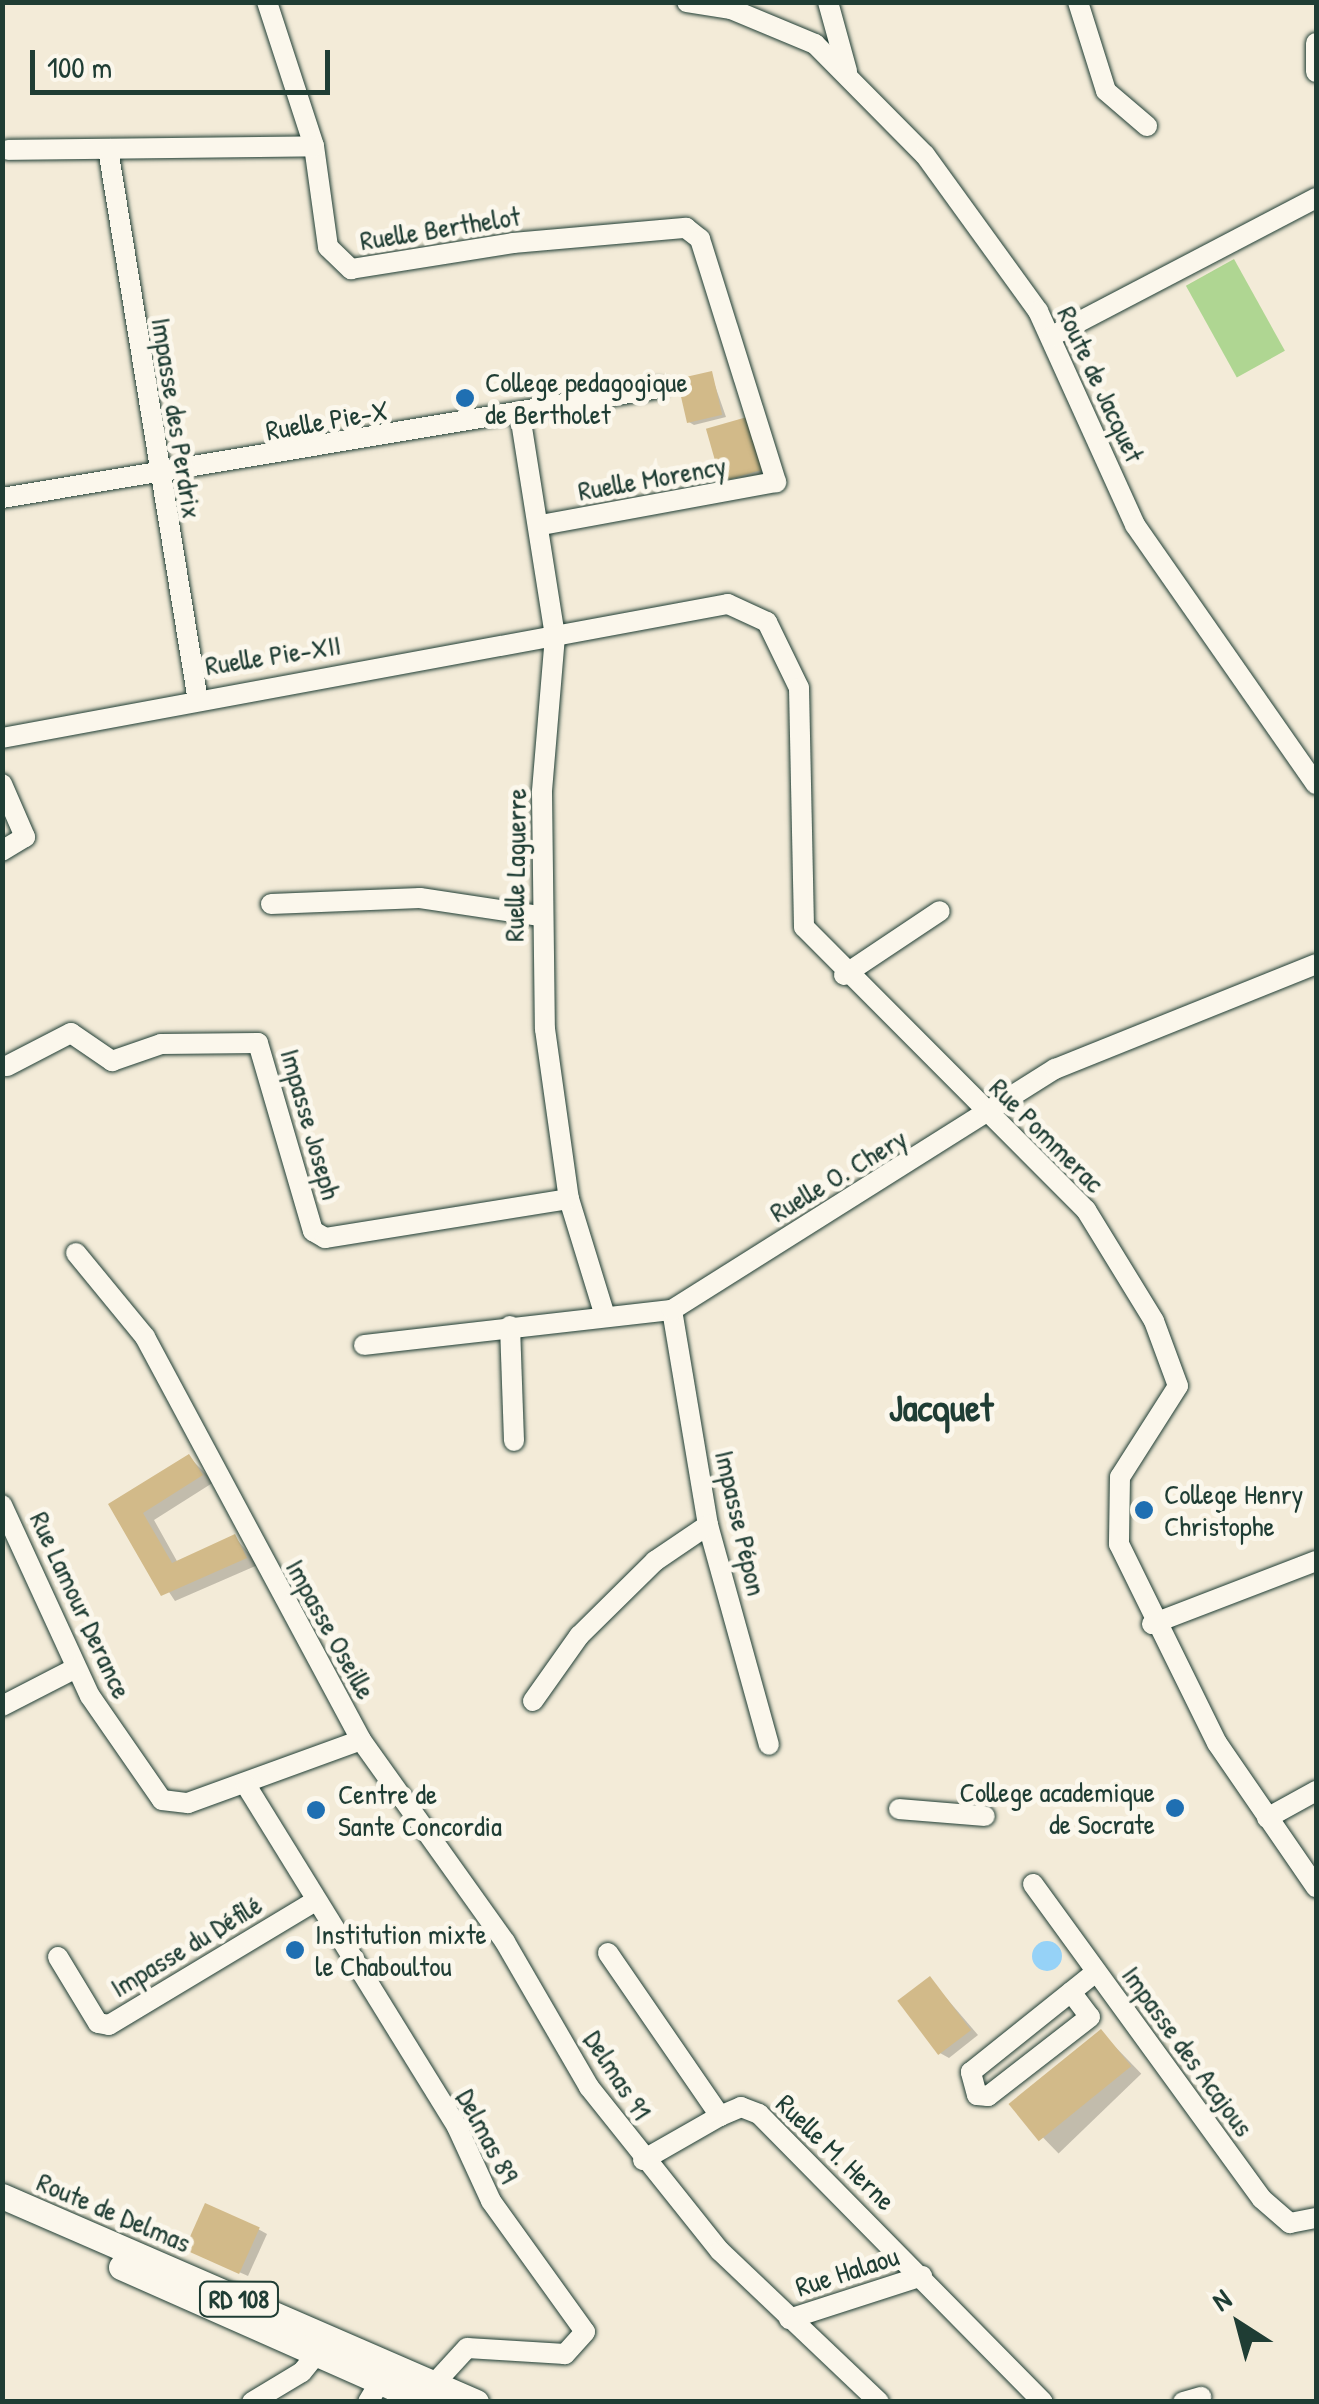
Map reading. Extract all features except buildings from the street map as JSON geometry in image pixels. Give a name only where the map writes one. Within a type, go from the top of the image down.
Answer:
[{"type":"main road","name":"Route de Delmas","points":[[2,2196],[426,2394]]},
{"type":"main road","name":"Route de Delmas","points":[[2,2214],[323,2345],[374,2391],[476,2402]]},
{"type":"street","name":"Ruelle Berthelot","points":[[266,2],[314,146],[328,248],[350,269],[513,242],[686,228],[700,239],[778,477],[772,485]]},
{"type":"street","name":"Route de Jacquet","points":[[687,2],[783,27],[848,73],[924,155],[1052,336],[1135,525],[1316,784]]},
{"type":"street","points":[[828,2],[848,73]]},
{"type":"street","points":[[1078,2],[1106,92],[1148,126]]},
{"type":"street","points":[[1316,44],[1316,72]]},
{"type":"street","points":[[8,150],[314,146]]},
{"type":"street","name":"Impasse des Perdrix","points":[[108,149],[157,477],[197,695]]},
{"type":"street","points":[[1052,336],[1316,198]]},
{"type":"street","name":"Ruelle Pie-X","points":[[2,498],[157,477],[659,388]]},
{"type":"street","name":"Ruelle Laguerre","points":[[520,414],[541,525],[555,636],[539,916],[569,1199],[604,1313]]},
{"type":"street","name":"Ruelle Morency","points":[[541,525],[772,485]]},
{"type":"street","name":"Rue Pommerac","points":[[555,636],[728,604],[767,622],[800,688],[798,906],[844,975],[1086,1210],[1173,1365],[1172,1407],[1120,1477],[1114,1512],[1152,1624],[1267,1818],[1316,1887]]},
{"type":"street","name":"Ruelle Pie-XII","points":[[2,738],[197,695],[555,636]]},
{"type":"street","points":[[2,784],[25,837],[2,851]]},
{"type":"street","points":[[271,904],[420,898],[539,916]]},
{"type":"street","points":[[844,975],[940,911]]},
{"type":"street","name":"Ruelle O. Chery","points":[[364,1346],[604,1313],[672,1310],[1055,1070],[1316,964]]},
{"type":"street","name":"Impasse Joseph","points":[[7,1066],[71,1033],[112,1062],[161,1044],[264,1047],[317,1236],[569,1199]]},
{"type":"street","name":"Impasse Oseille","points":[[76,1253],[128,1312],[361,1740]]},
{"type":"street","name":"Impasse Pépon","points":[[672,1310],[708,1525],[769,1745]]},
{"type":"street","points":[[510,1326],[514,1440]]},
{"type":"street","name":"Rue Lamour Derance","points":[[2,1505],[76,1668],[162,1800],[188,1804],[361,1740]]},
{"type":"street","points":[[532,1700],[579,1636],[655,1561],[708,1525]]},
{"type":"street","points":[[1152,1624],[1316,1561]]},
{"type":"street","points":[[2,1706],[76,1668]]},
{"type":"street","name":"Delmas 91","points":[[361,1740],[642,2160],[790,2319],[878,2402]]},
{"type":"street","name":"Delmas 89","points":[[246,1785],[457,2126],[491,2201],[585,2332],[564,2354],[467,2348],[426,2394]]},
{"type":"street","points":[[1267,1818],[1316,1791]]},
{"type":"street","points":[[898,1809],[985,1816]]},
{"type":"street","name":"Impasse des Acajous","points":[[1033,1884],[1262,2199],[1290,2223],[1316,2218]]},
{"type":"street","name":"Impasse du Défilé","points":[[58,1957],[98,2022],[109,2024],[316,1901]]},
{"type":"street","points":[[608,1954],[720,2116],[642,2160]]},
{"type":"street","points":[[1071,1992],[1090,2017],[988,2096],[976,2095],[971,2072],[1071,1992],[1096,1972]]},
{"type":"street","name":"Ruelle M. Herne","points":[[720,2116],[741,2107],[759,2114],[1043,2402]]},
{"type":"street","name":"Rue Halaou","points":[[790,2319],[922,2276]]},
{"type":"street","points":[[252,2402],[323,2345]]},
{"type":"green space","points":[[1234,259],[1285,351],[1237,377],[1186,286]]},
{"type":"water","points":[[1047,1941],[1057,1946],[1062,1956],[1057,1966],[1047,1971],[1037,1966],[1032,1956],[1037,1946]]},
{"type":"place","name":"College pedagogique de Bertholet","points":[[465,398]]},
{"type":"place","name":"College Henry Christophe","points":[[1144,1510]]},
{"type":"place","name":"College academique de Socrate","points":[[1175,1808]]},
{"type":"place","name":"Centre de Sante Concordia","points":[[316,1810]]},
{"type":"place","name":"Institution mixte le Chaboultou","points":[[295,1950]]},
{"type":"district","name":"Jacquet","points":[[941,1408]]}]
